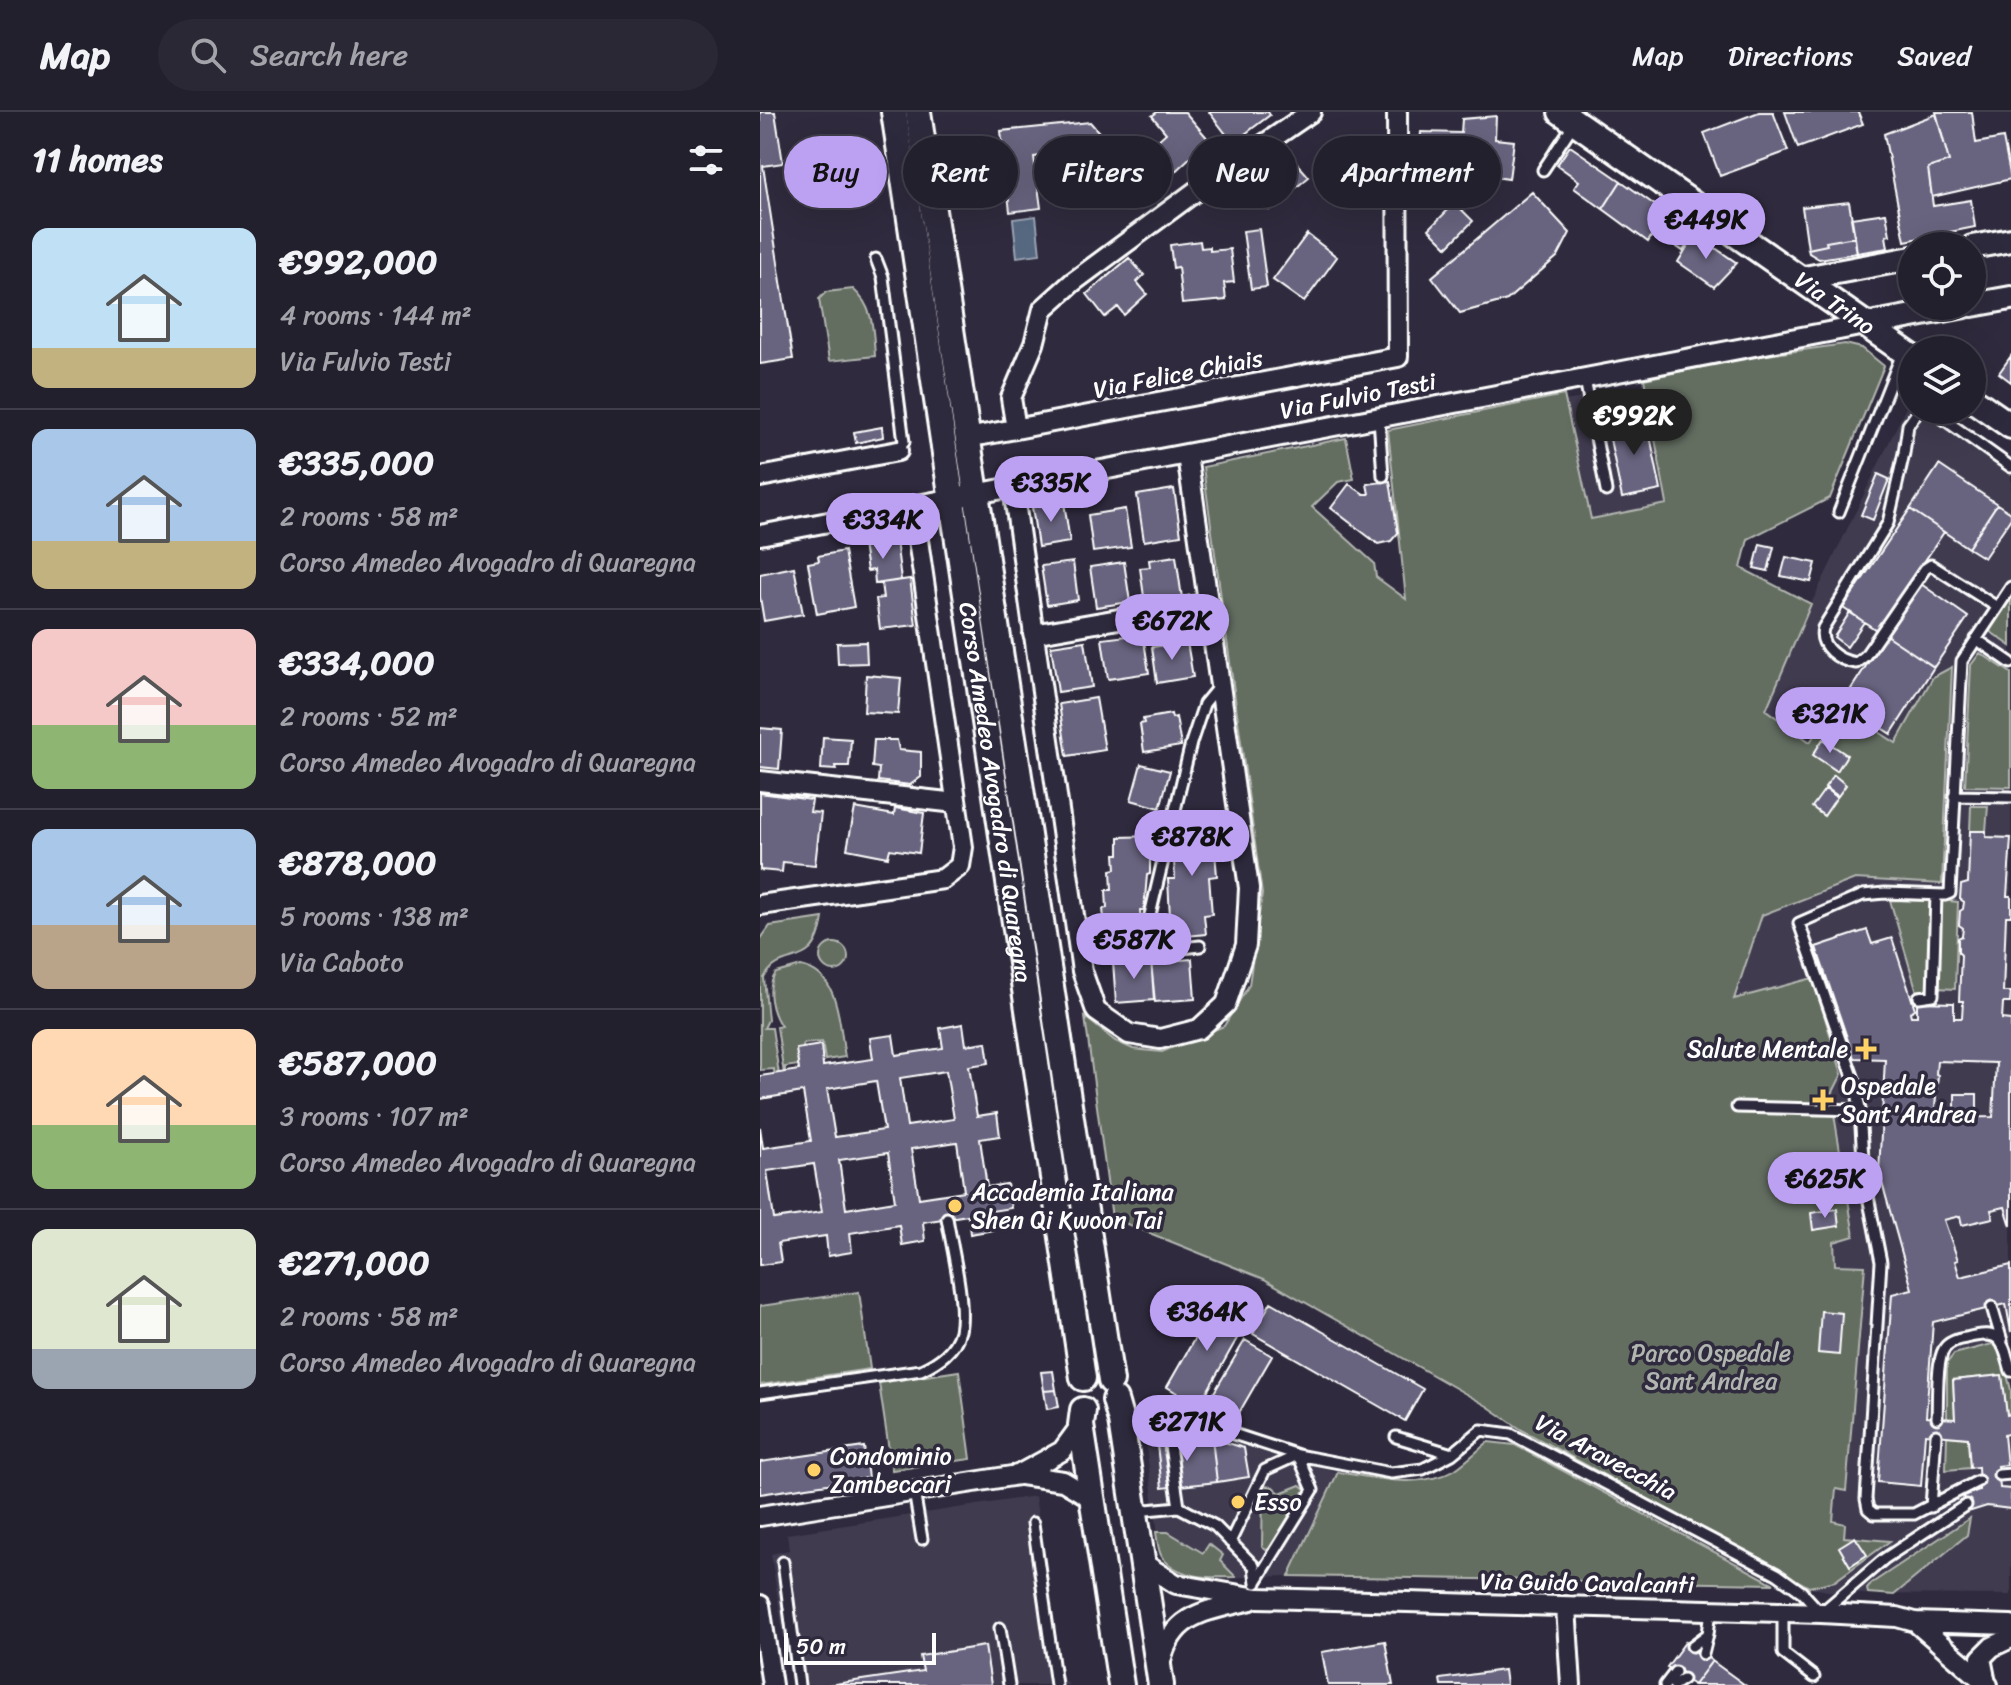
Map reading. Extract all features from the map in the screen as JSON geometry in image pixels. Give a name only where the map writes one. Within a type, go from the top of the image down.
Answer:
[{"type":"main road","name":"Corso Amedeo Avogadro di Quaregna","points":[[894,112],[1083,1378],[1075,1394],[1082,1418],[1121,1685]]},
{"type":"main road","name":"Corso Amedeo Avogadro di Quaregna","points":[[918,112],[1160,1677]]},
{"type":"main road","name":"Via Trino","points":[[1568,117],[1898,348]]},
{"type":"main road","points":[[1986,409],[2011,426]]},
{"type":"main road","points":[[1082,1418],[1101,1414],[1115,1401],[1101,1375],[1083,1378]]},
{"type":"street","points":[[1016,429],[1011,398],[1034,344],[1043,309],[1073,282],[1196,191],[1311,112]]},
{"type":"street","name":"Via Felice Chiais","points":[[967,438],[1398,357],[1397,112]]},
{"type":"street","points":[[1986,244],[2011,240]]},
{"type":"street","points":[[1799,279],[1898,261]]},
{"type":"street","points":[[1986,302],[2011,298]]},
{"type":"street","name":"Via Fulvio Testi","points":[[760,535],[1898,319]]},
{"type":"street","points":[[760,477],[898,451]]},
{"type":"street","points":[[1013,488],[1082,971],[1096,1011],[1129,1034],[1160,1039],[1199,1029],[1226,1004],[1246,945],[1249,888],[1187,455]]},
{"type":"street","name":"Corso Amedeo Avogadro di Quaregna","points":[[760,905],[943,879],[960,866],[963,847],[913,506]]},
{"type":"street","points":[[1033,634],[1210,603]]},
{"type":"street","points":[[760,781],[956,803]]},
{"type":"street","points":[[1018,1475],[1062,1451],[1082,1418]]},
{"type":"street","points":[[760,1516],[1018,1475],[1063,1481],[1093,1499]]},
{"type":"street","name":"Via Guido Cavalcanti","points":[[1143,1563],[1176,1584],[1257,1590],[1566,1607],[1821,1613],[1897,1617],[1915,1622],[2011,1625]]},
{"type":"street","name":"Via Guido Cavalcanti","points":[[1160,1677],[1165,1643],[1175,1630],[1187,1620],[1257,1590]]},
{"type":"street","points":[[760,1605],[772,1685]]},
{"type":"street","points":[[1566,1607],[1571,1685]]},
{"type":"street","points":[[1915,1622],[1987,1684]]},
{"type":"street","points":[[1987,1684],[1981,1658],[1992,1647],[2011,1638]]},
{"type":"lane","points":[[1543,170],[1568,117]]},
{"type":"lane","points":[[876,259],[883,277],[904,442],[898,451]]},
{"type":"lane","points":[[1839,512],[1898,375]]},
{"type":"lane","points":[[1585,379],[1606,491]]},
{"type":"lane","points":[[1379,418],[1383,476]]},
{"type":"lane","points":[[1909,424],[1888,523],[1823,628],[1820,637],[1824,646],[1847,662],[1856,663],[1865,656],[1925,569],[1931,565],[1997,607]]},
{"type":"lane","points":[[1951,424],[2011,467]]},
{"type":"lane","points":[[1978,1481],[1914,1514],[1874,1514],[1868,1509],[1866,1499],[1881,1262],[1864,1176],[1856,1085],[1799,923],[1863,895],[1950,893],[1961,669],[1966,654],[2011,587]]},
{"type":"lane","points":[[1976,639],[2011,663]]},
{"type":"lane","points":[[1200,946],[1146,952],[1145,936],[1191,743],[1204,704],[1221,686]]},
{"type":"lane","points":[[1954,796],[2011,797]]},
{"type":"lane","points":[[1919,997],[1933,995],[1936,895]]},
{"type":"lane","points":[[1737,1107],[1860,1110]]},
{"type":"lane","points":[[760,1393],[921,1370],[938,1362],[950,1350],[960,1332],[961,1307],[947,1218]]},
{"type":"lane","points":[[1992,1307],[2011,1371]]},
{"type":"lane","points":[[1937,1418],[1944,1349],[1952,1341],[1986,1333],[1995,1335],[2003,1344]]},
{"type":"lane","name":"Via Aravecchia","points":[[1115,1401],[1166,1419],[1187,1419],[1298,1455],[1391,1473],[1423,1469],[1452,1454],[1481,1430],[1511,1434],[1777,1574],[1802,1592],[1821,1613]]},
{"type":"lane","points":[[1166,1419],[1179,1507]]},
{"type":"lane","points":[[1931,1507],[1936,1435]]},
{"type":"lane","points":[[1396,1437],[1452,1454]]},
{"type":"lane","points":[[1230,1542],[1265,1470],[1298,1455],[1313,1490],[1257,1590]]},
{"type":"lane","points":[[1999,1475],[2011,1474]]},
{"type":"lane","points":[[914,1491],[922,1539]]},
{"type":"lane","points":[[1821,1613],[1884,1559],[1966,1505]]},
{"type":"lane","points":[[1135,1511],[1179,1507],[1215,1526],[1254,1566],[1257,1590]]},
{"type":"lane","points":[[1033,1523],[1056,1685]]},
{"type":"lane","points":[[783,1562],[799,1685]]},
{"type":"lane","points":[[1703,1654],[1711,1610]]},
{"type":"lane","points":[[1783,1612],[1783,1653],[1814,1677]]},
{"type":"lane","points":[[1000,1628],[1009,1685]]},
{"type":"lane","points":[[1692,1646],[1708,1634]]},
{"type":"lane","points":[[1665,1685],[1677,1679]]},
{"type":"shaded area","points":[[1645,387],[1667,504],[1590,519],[1565,401]]},
{"type":"shaded area","name":"Ospedale Sant'Andrea","points":[[1898,424],[1964,424],[2011,457],[2011,1595],[1843,1594],[1812,1588],[1522,1430],[1593,1276],[1765,709],[1811,604]]},
{"type":"shaded area","name":"Esso","points":[[1212,1438],[1338,1472],[1289,1576],[1207,1578],[1189,1574],[1161,1556],[1146,1447]]},
{"type":"shaded area","points":[[1035,1496],[1063,1678],[1069,1685],[791,1685],[771,1554],[789,1550],[787,1534]]},
{"type":"green space","points":[[853,289],[869,311],[875,356],[829,361],[819,299],[826,292]]},
{"type":"green space","name":"Parco Ospedale Sant Andrea","points":[[1845,344],[1862,348],[1884,366],[1830,498],[1748,539],[1741,568],[1811,604],[1766,710],[1810,742],[1836,704],[1896,743],[1933,677],[1952,667],[1942,884],[1855,879],[1762,915],[1734,999],[1813,978],[1842,1074],[1831,1096],[1854,1236],[1834,1242],[1835,1265],[1865,1266],[1846,1491],[1836,1489],[1833,1521],[1845,1524],[1844,1537],[1890,1541],[1835,1581],[1809,1587],[1522,1430],[1487,1406],[1264,1279],[1112,1218],[1085,1017],[1115,1041],[1133,1049],[1162,1052],[1224,1026],[1249,985],[1262,894],[1203,467],[1346,438],[1354,479],[1338,482],[1312,507],[1374,563],[1376,577],[1406,599],[1388,430],[1564,395],[1591,519],[1667,504],[1644,379],[1746,358]]},
{"type":"green space","points":[[2011,597],[2011,646],[1988,630]]},
{"type":"green space","points":[[1980,653],[2011,673],[2011,787],[1965,786],[1971,665]]},
{"type":"green space","points":[[1971,806],[1988,806],[1986,831],[1970,831]]},
{"type":"green space","points":[[1890,900],[1932,901],[1931,988],[1917,992]]},
{"type":"green space","points":[[1939,900],[1958,902],[1955,989],[1937,988]]},
{"type":"green space","points":[[823,918],[813,947],[772,968],[764,978],[768,1020],[764,1028],[772,1028],[780,1081],[775,1082],[774,1069],[760,1070],[760,940],[770,926]]},
{"type":"green space","points":[[834,943],[844,947],[848,957],[844,967],[834,971],[824,967],[820,957],[824,947]]},
{"type":"green space","points":[[801,966],[824,979],[831,990],[845,1057],[825,1060],[822,1042],[803,1044],[805,1064],[785,1067],[785,1081],[777,1027],[781,1026],[770,993],[776,973]]},
{"type":"green space","points":[[859,1292],[870,1369],[760,1385],[760,1306]]},
{"type":"green space","points":[[1992,1344],[2000,1348],[2011,1390],[2011,1414],[2007,1415],[2002,1375],[1953,1380],[1955,1419],[1947,1419],[1947,1363],[1954,1354]]},
{"type":"green space","points":[[959,1371],[971,1459],[892,1470],[879,1383]]},
{"type":"green space","points":[[1947,1436],[1968,1438],[1970,1468],[1946,1470]]},
{"type":"green space","points":[[1488,1442],[1515,1445],[1774,1584],[1289,1576],[1338,1472],[1397,1481],[1426,1480],[1454,1470]]},
{"type":"green space","points":[[1300,1485],[1306,1490],[1272,1548],[1266,1550],[1262,1547],[1263,1486],[1273,1487],[1280,1493]]},
{"type":"green space","points":[[1970,1518],[1967,1535],[1894,1595],[1868,1593],[1867,1589],[1872,1583]]},
{"type":"green space","points":[[1156,1532],[1168,1532],[1203,1553],[1209,1544],[1223,1555],[1220,1561],[1236,1577],[1196,1576],[1177,1570],[1162,1557]]},
{"type":"water","points":[[1036,216],[1040,254],[1017,257],[1013,219]]},
{"type":"building","points":[[760,112],[775,112],[783,163],[763,166],[793,359],[760,364]]},
{"type":"building","points":[[1157,112],[1185,112],[1206,136],[1188,136],[1188,159],[1172,174],[1172,136],[1163,136],[1166,133],[1152,116]]},
{"type":"building","points":[[1209,112],[1268,112],[1270,115],[1242,136],[1228,136]]},
{"type":"building","points":[[1759,112],[1773,112],[1788,151],[1720,176],[1704,133]]},
{"type":"building","points":[[1785,112],[1858,112],[1863,124],[1798,148]]},
{"type":"building","points":[[1936,112],[1972,112],[1976,143],[2003,138],[2011,179],[1932,197],[1928,168],[1949,161]]},
{"type":"building","points":[[1936,114],[1949,161],[1928,168],[1933,206],[1971,200],[1975,227],[1950,232],[1903,232],[1884,134]]},
{"type":"building","points":[[1496,116],[1495,136],[1421,136],[1421,132],[1461,133],[1462,119]]},
{"type":"building","points":[[1090,122],[1102,136],[1034,136],[1034,208],[1041,208],[1010,212],[1010,208],[1018,208],[1018,136],[1002,136],[1001,131]]},
{"type":"building","points":[[1501,140],[1514,141],[1509,179],[1501,178]]},
{"type":"building","points":[[1570,146],[1621,181],[1603,209],[1574,188],[1579,181],[1557,165]]},
{"type":"building","points":[[1297,163],[1309,177],[1297,187]]},
{"type":"building","points":[[1621,181],[1666,213],[1648,242],[1603,209]]},
{"type":"building","points":[[1532,192],[1570,233],[1558,256],[1507,300],[1460,313],[1432,277]]},
{"type":"building","points":[[1849,202],[1855,237],[1808,249],[1802,207]]},
{"type":"building","points":[[1450,208],[1460,208],[1473,221],[1447,247],[1429,229]]},
{"type":"building","points":[[1666,213],[1695,234],[1683,251],[1655,232]]},
{"type":"building","points":[[1886,213],[1890,235],[1886,236],[1888,248],[1857,253],[1851,218]]},
{"type":"building","points":[[1259,229],[1267,287],[1251,289],[1243,231]]},
{"type":"building","points":[[1307,234],[1337,257],[1304,302],[1273,280]]},
{"type":"building","points":[[1695,234],[1737,263],[1714,287],[1678,262]]},
{"type":"building","points":[[1855,237],[1857,253],[1819,259],[1809,253],[1808,249],[1827,245],[1826,242]]},
{"type":"building","points":[[1200,241],[1201,248],[1210,247],[1210,251],[1230,249],[1234,282],[1224,283],[1226,300],[1182,304],[1178,267],[1173,268],[1170,245]]},
{"type":"building","points":[[1129,258],[1144,275],[1137,282],[1147,294],[1124,315],[1118,307],[1105,317],[1087,294]]},
{"type":"building","points":[[2011,356],[2011,382],[1999,373]]},
{"type":"building","points":[[1646,416],[1661,490],[1622,498],[1607,424]]},
{"type":"building","points":[[882,427],[883,437],[856,443],[854,432]]},
{"type":"building","points":[[1939,465],[1997,504],[1968,548],[1910,509]]},
{"type":"building","points":[[1878,474],[1889,479],[1873,520],[1861,515]]},
{"type":"building","points":[[1390,481],[1398,533],[1391,541],[1378,544],[1331,508],[1349,484],[1369,494],[1367,484]]},
{"type":"building","points":[[1174,489],[1181,535],[1144,541],[1137,495]]},
{"type":"building","points":[[1064,502],[1070,542],[1038,547],[1032,507]]},
{"type":"building","points":[[1997,504],[2011,513],[2011,518],[1984,558],[1968,548]]},
{"type":"building","points":[[1125,509],[1131,547],[1093,552],[1088,515]]},
{"type":"building","points":[[1910,509],[1944,532],[1878,631],[1843,608]]},
{"type":"building","points":[[896,540],[901,580],[875,584],[874,570],[867,571],[863,544]]},
{"type":"building","points":[[1760,544],[1774,547],[1768,571],[1754,568]]},
{"type":"building","points":[[844,551],[854,607],[817,614],[808,563],[819,561],[818,556]]},
{"type":"building","points":[[1176,556],[1182,598],[1145,604],[1140,568],[1150,567],[1149,560]]},
{"type":"building","points":[[1786,557],[1816,563],[1811,582],[1781,576]]},
{"type":"building","points":[[1073,562],[1078,600],[1047,605],[1041,566]]},
{"type":"building","points":[[1124,562],[1130,602],[1096,607],[1090,567]]},
{"type":"building","points":[[794,567],[803,614],[764,621],[760,574]]},
{"type":"building","points":[[910,579],[916,625],[880,629],[876,599],[883,598],[881,583]]},
{"type":"building","points":[[1921,584],[1968,617],[1934,667],[1886,635]]},
{"type":"building","points":[[1850,612],[1864,622],[1847,647],[1834,637]]},
{"type":"building","points":[[1143,634],[1149,673],[1108,679],[1102,639]]},
{"type":"building","points":[[1886,635],[1934,667],[1891,734],[1842,703]]},
{"type":"building","points":[[1085,641],[1092,687],[1058,692],[1051,646]]},
{"type":"building","points":[[866,642],[867,663],[838,664],[837,643]]},
{"type":"building","points":[[1187,642],[1193,677],[1157,683],[1152,647]]},
{"type":"building","points":[[866,675],[901,678],[898,714],[864,712]]},
{"type":"building","points":[[1096,698],[1105,750],[1067,756],[1059,704]]},
{"type":"building","points":[[1171,714],[1172,718],[1176,717],[1181,746],[1144,752],[1140,724],[1144,723],[1143,719]]},
{"type":"building","points":[[760,728],[782,730],[779,769],[760,767]]},
{"type":"building","points":[[823,737],[851,739],[849,766],[835,766],[836,770],[821,769]]},
{"type":"building","points":[[1823,739],[1847,755],[1837,771],[1813,755]]},
{"type":"building","points":[[874,740],[897,740],[899,750],[921,752],[921,777],[910,785],[878,781],[879,768],[872,767]]},
{"type":"building","points":[[1141,764],[1170,771],[1160,808],[1131,800]]},
{"type":"building","points":[[1834,775],[1846,785],[1838,796],[1825,787]]},
{"type":"building","points":[[1825,789],[1837,797],[1824,816],[1812,807]]},
{"type":"building","points":[[760,793],[812,800],[810,812],[821,813],[815,865],[783,862],[782,872],[760,870]]},
{"type":"building","points":[[855,808],[894,815],[895,808],[924,813],[919,853],[890,849],[888,857],[847,849]]},
{"type":"building","points":[[1217,819],[1218,839],[1214,839],[1217,876],[1209,877],[1212,914],[1204,915],[1206,934],[1166,938],[1164,917],[1170,917],[1168,879],[1175,879],[1173,842],[1179,842],[1179,821]]},
{"type":"building","points":[[1970,831],[1986,831],[1986,837],[2011,838],[2007,896],[2011,896],[2011,916],[2006,916],[2003,992],[2011,992],[2010,1003],[2003,1003],[2002,1019],[2011,1020],[2011,1226],[2005,1207],[1991,1210],[1993,1218],[1962,1225],[1960,1216],[1944,1220],[1958,1260],[1955,1261],[1960,1277],[2011,1265],[2011,1332],[2006,1304],[1933,1322],[1926,1417],[1955,1419],[1953,1380],[2002,1375],[2007,1415],[2011,1414],[2011,1433],[2004,1435],[2007,1465],[1998,1466],[2000,1488],[2011,1489],[2011,1509],[1987,1506],[1968,1512],[1963,1496],[1979,1490],[1978,1467],[1970,1468],[1968,1438],[1925,1434],[1921,1486],[1878,1482],[1892,1294],[1912,1289],[1879,1172],[1885,1059],[1854,1058],[1816,947],[1867,930],[1872,944],[1892,938],[1915,1009],[1910,1012],[1911,1016],[1917,1016],[1917,1002],[1954,1003],[1954,1018],[1962,1018],[1958,938],[1962,936],[1963,928],[1959,925],[1964,902],[1960,899],[1961,885],[1968,883]],"holes":[[[1937,1061],[1996,1063],[1993,1117],[1934,1118]]]},
{"type":"building","points":[[1155,836],[1155,859],[1150,859],[1144,910],[1140,910],[1141,926],[1105,928],[1103,909],[1107,908],[1106,890],[1112,890],[1111,870],[1116,869],[1119,837]]},
{"type":"building","points":[[1151,958],[1154,1000],[1116,1003],[1113,962]]},
{"type":"building","points":[[1192,959],[1195,999],[1155,1002],[1151,962]]},
{"type":"building","points":[[963,1024],[966,1045],[986,1042],[989,1063],[969,1066],[977,1116],[997,1113],[1000,1136],[980,1139],[987,1187],[1007,1184],[1011,1208],[991,1211],[994,1230],[970,1234],[968,1215],[923,1222],[925,1241],[902,1245],[899,1225],[850,1233],[852,1252],[828,1256],[826,1236],[778,1243],[781,1262],[760,1265],[760,1127],[763,1148],[811,1141],[803,1092],[760,1099],[760,1076],[799,1070],[796,1049],[821,1045],[823,1066],[873,1059],[870,1038],[893,1035],[896,1055],[943,1048],[940,1028]],"holes":[[[946,1071],[954,1119],[907,1126],[900,1078]],[[876,1081],[884,1130],[835,1137],[827,1089]],[[957,1142],[964,1191],[919,1198],[911,1149]],[[888,1153],[895,1201],[846,1209],[839,1160]],[[814,1164],[822,1212],[774,1219],[767,1171]]]},
{"type":"building","points":[[1955,1094],[1977,1094],[1977,1116],[1955,1116]]},
{"type":"building","points":[[1837,1209],[1839,1226],[1813,1230],[1811,1213]]},
{"type":"building","points":[[1216,1301],[1248,1319],[1199,1406],[1167,1387]]},
{"type":"building","points":[[1271,1302],[1423,1389],[1405,1421],[1253,1334]]},
{"type":"building","points":[[1821,1311],[1842,1313],[1839,1355],[1818,1353]]},
{"type":"building","points":[[1245,1340],[1272,1356],[1236,1418],[1206,1406]]},
{"type":"building","points":[[1053,1371],[1056,1390],[1044,1391],[1041,1372]]},
{"type":"building","points":[[1056,1390],[1059,1407],[1047,1409],[1044,1391]]},
{"type":"building","points":[[1212,1438],[1244,1448],[1249,1477],[1217,1482]]},
{"type":"building","points":[[1212,1438],[1217,1482],[1162,1488],[1157,1445]]},
{"type":"building","name":"Condominio Zambeccari","points":[[864,1447],[868,1478],[760,1494],[760,1462]]},
{"type":"building","points":[[1855,1537],[1867,1555],[1850,1566],[1839,1547]]},
{"type":"building","points":[[1385,1641],[1393,1685],[1328,1685],[1322,1652]]},
{"type":"building","points":[[1686,1641],[1712,1661],[1694,1685],[1667,1667]]},
{"type":"building","points":[[985,1646],[991,1685],[828,1685],[923,1671],[920,1656]]},
{"type":"building","points":[[1712,1661],[1745,1685],[1694,1685]]},
{"type":"building","points":[[1504,1670],[1506,1685],[1441,1685],[1440,1679]]},
{"type":"place","name":"Salute Mentale","points":[[1866,1049]]},
{"type":"place","name":"Ospedale Sant'Andrea","points":[[1823,1100]]},
{"type":"place","name":"Accademia Italiana Shen Qi Kwoon Tai","points":[[955,1206]]},
{"type":"place","name":"Condominio Zambeccari","points":[[814,1470]]},
{"type":"place","name":"Esso","points":[[1238,1502]]}]
